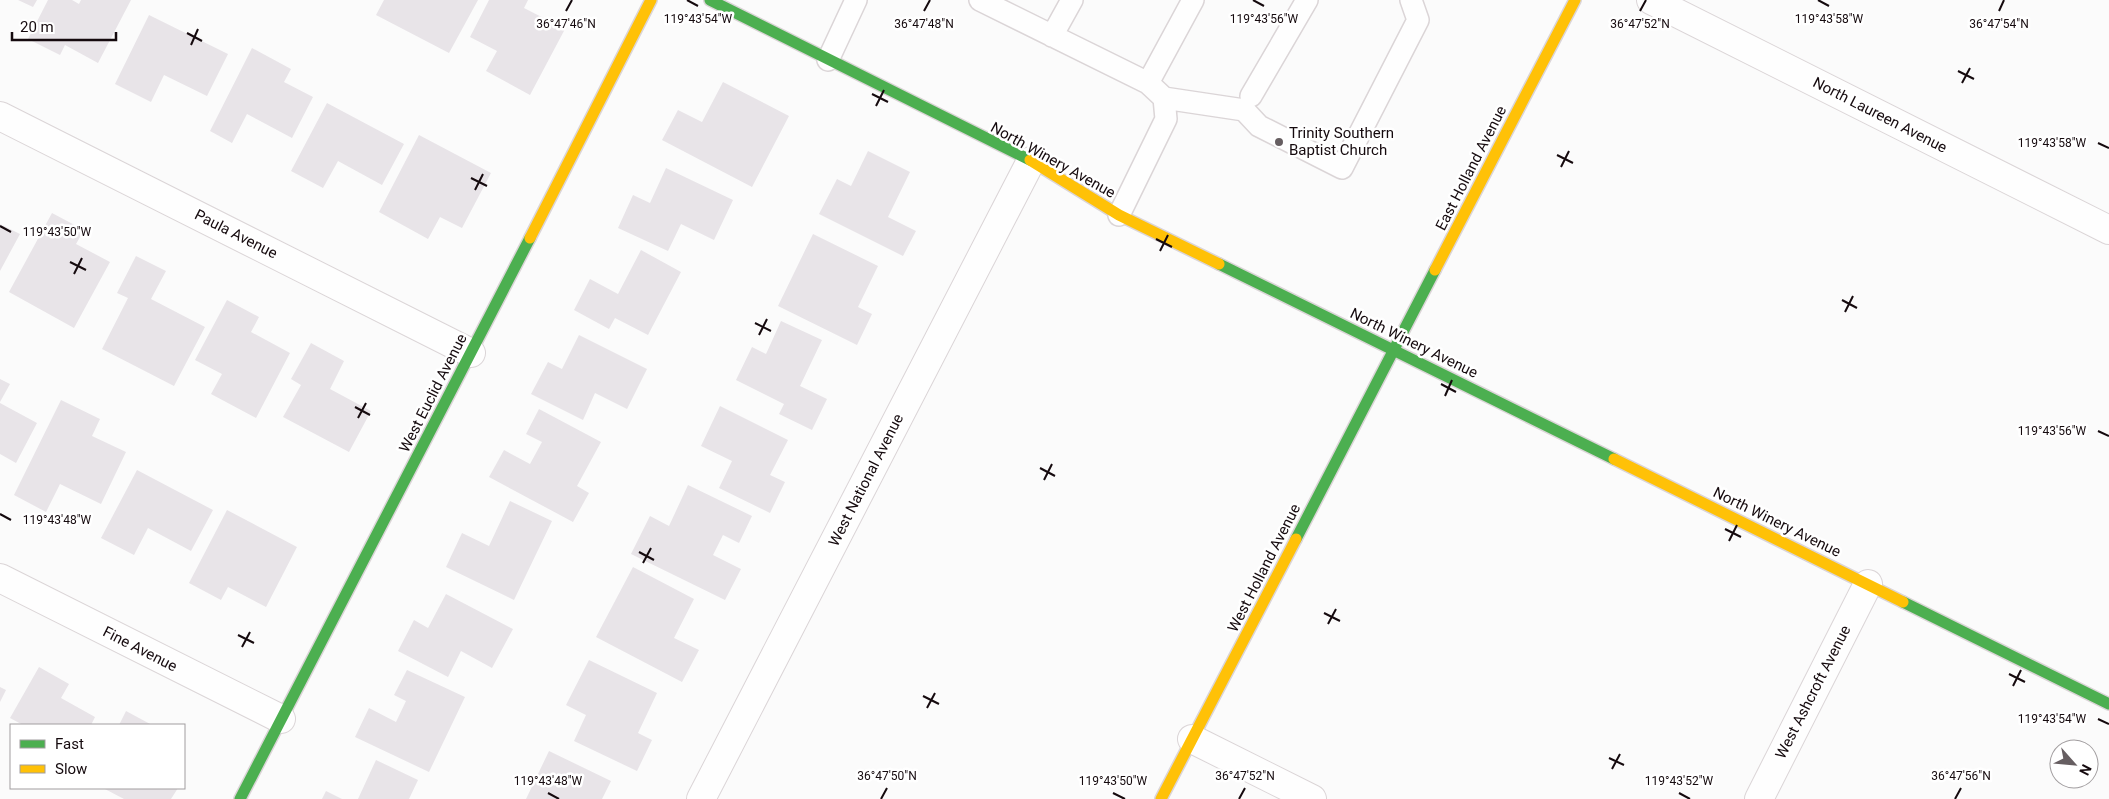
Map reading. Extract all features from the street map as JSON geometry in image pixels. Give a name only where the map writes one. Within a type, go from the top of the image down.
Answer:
[{"type":"street","name":"West Euclid Avenue","points":[[240,799],[651,0]]},
{"type":"street","name":"North Winery Avenue","points":[[710,0],[1031,162],[1119,215],[2109,704]]},
{"type":"street","name":"East Holland Avenue","points":[[1393,350],[1575,0]]},
{"type":"street","name":"North Laureen Avenue","points":[[1651,0],[2109,230]]},
{"type":"street","name":"Paula Avenue","points":[[0,116],[471,353]]},
{"type":"street","name":"West National Avenue","points":[[702,799],[1031,162]]},
{"type":"street","name":"West Holland Avenue","points":[[1161,799],[1393,350]]},
{"type":"street","name":"Fine Avenue","points":[[0,578],[281,719]]},
{"type":"street","name":"West Ashcroft Avenue","points":[[1759,799],[1868,584]]},
{"type":"street","points":[[1192,739],[1312,799]]},
{"type":"lane","points":[[828,60],[856,0]]},
{"type":"lane","points":[[980,0],[1148,83],[1164,98],[1244,110],[1259,126],[1342,168],[1418,20],[1411,0]]},
{"type":"lane","points":[[1052,36],[1072,0]]},
{"type":"lane","points":[[1148,83],[1193,0]]},
{"type":"lane","points":[[1251,96],[1307,0]]},
{"type":"lane","points":[[1119,215],[1166,119],[1164,98]]},
{"type":"building","points":[[18,0],[37,0],[33,7]]},
{"type":"building","points":[[48,0],[72,0],[79,4],[81,0],[131,0],[98,63],[65,45],[60,55],[28,39]]},
{"type":"building","points":[[384,0],[478,0],[449,53],[376,15]]},
{"type":"building","points":[[489,0],[528,0],[524,8],[565,29],[530,95],[486,71],[497,51],[470,37]]},
{"type":"building","points":[[149,15],[228,54],[207,96],[164,75],[151,102],[115,84]]},
{"type":"building","points":[[252,48],[291,69],[284,82],[313,97],[292,138],[247,114],[232,143],[210,131]]},
{"type":"building","points":[[723,82],[789,116],[752,187],[662,140],[678,110],[702,122]]},
{"type":"building","points":[[327,103],[404,144],[382,185],[338,161],[323,188],[291,171]]},
{"type":"building","points":[[419,135],[491,173],[462,228],[440,217],[428,239],[379,212]]},
{"type":"building","points":[[868,151],[910,172],[888,217],[916,231],[903,256],[819,214],[837,179],[851,186]]},
{"type":"building","points":[[666,168],[733,200],[714,240],[681,224],[668,251],[618,228],[633,195],[650,203]]},
{"type":"building","points":[[52,213],[84,230],[76,244],[110,262],[74,328],[9,292]]},
{"type":"building","points":[[0,224],[20,234],[0,271]]},
{"type":"building","points":[[813,234],[878,266],[858,307],[872,314],[857,345],[778,306]]},
{"type":"building","points":[[641,250],[681,272],[648,335],[615,318],[609,329],[574,310],[590,279],[618,294]]},
{"type":"building","points":[[136,256],[166,271],[151,299],[205,327],[174,386],[102,349],[128,298],[117,293]]},
{"type":"building","points":[[227,300],[259,317],[251,332],[290,353],[256,418],[211,394],[222,374],[195,360]]},
{"type":"building","points":[[781,321],[822,340],[800,386],[827,399],[812,430],[779,414],[784,404],[736,380],[752,347],[766,354]]},
{"type":"building","points":[[579,335],[647,369],[627,409],[595,393],[583,420],[531,394],[548,362],[562,369]]},
{"type":"building","points":[[311,343],[344,361],[330,389],[371,411],[349,452],[283,417],[301,385],[291,379]]},
{"type":"building","points":[[0,379],[10,384],[0,402]]},
{"type":"building","points":[[61,400],[100,419],[92,436],[126,452],[101,504],[60,484],[46,512],[14,495]]},
{"type":"building","points":[[0,403],[37,423],[16,463],[0,454]]},
{"type":"building","points":[[720,406],[788,440],[770,475],[785,482],[770,513],[719,488],[732,461],[701,446]]},
{"type":"building","points":[[539,409],[601,442],[577,486],[589,493],[573,522],[489,477],[504,450],[530,464],[542,442],[526,434]]},
{"type":"building","points":[[137,470],[213,510],[191,551],[148,528],[134,555],[101,538]]},
{"type":"building","points":[[688,485],[752,516],[739,543],[723,535],[713,555],[741,569],[725,600],[631,554],[650,516],[669,526]]},
{"type":"building","points":[[510,501],[552,521],[514,600],[446,567],[462,533],[489,546]]},
{"type":"building","points":[[227,510],[297,547],[266,607],[228,587],[221,600],[189,583]]},
{"type":"building","points":[[633,567],[694,599],[674,638],[699,650],[682,682],[596,637]]},
{"type":"building","points":[[446,594],[513,629],[492,668],[461,651],[448,677],[398,651],[414,620],[428,628]]},
{"type":"building","points":[[589,660],[657,693],[638,733],[652,740],[637,771],[574,741],[586,715],[566,705]]},
{"type":"building","points":[[39,667],[69,684],[61,698],[95,717],[92,724],[21,724],[10,718]]},
{"type":"building","points":[[407,670],[465,697],[429,772],[355,737],[369,708],[396,722],[406,701],[394,695]]},
{"type":"building","points":[[0,687],[6,690],[0,702]]},
{"type":"building","points":[[126,711],[150,724],[120,724]]},
{"type":"building","points":[[549,751],[611,781],[602,799],[526,799]]},
{"type":"building","points":[[376,760],[418,780],[409,799],[358,799]]},
{"type":"building","points":[[105,789],[177,789],[171,799],[124,799]]},
{"type":"building","points":[[326,791],[342,799],[322,799]]},
{"type":"traffic: fast","points":[[710,0],[1030,160]]},
{"type":"traffic: fast","points":[[240,799],[530,238]]},
{"type":"traffic: fast","points":[[1219,264],[1614,459]]},
{"type":"traffic: fast","points":[[1296,539],[1435,270]]},
{"type":"traffic: fast","points":[[1903,602],[2109,704]]},
{"type":"traffic: slow","points":[[530,238],[651,0]]},
{"type":"traffic: slow","points":[[1435,270],[1575,0]]},
{"type":"traffic: slow","points":[[1030,160],[1119,215],[1219,264]]},
{"type":"traffic: slow","points":[[1614,459],[1903,602]]},
{"type":"traffic: slow","points":[[1161,799],[1296,539]]},
{"type":"place","name":"Trinity Southern Baptist Church","points":[[1279,142]]}]
